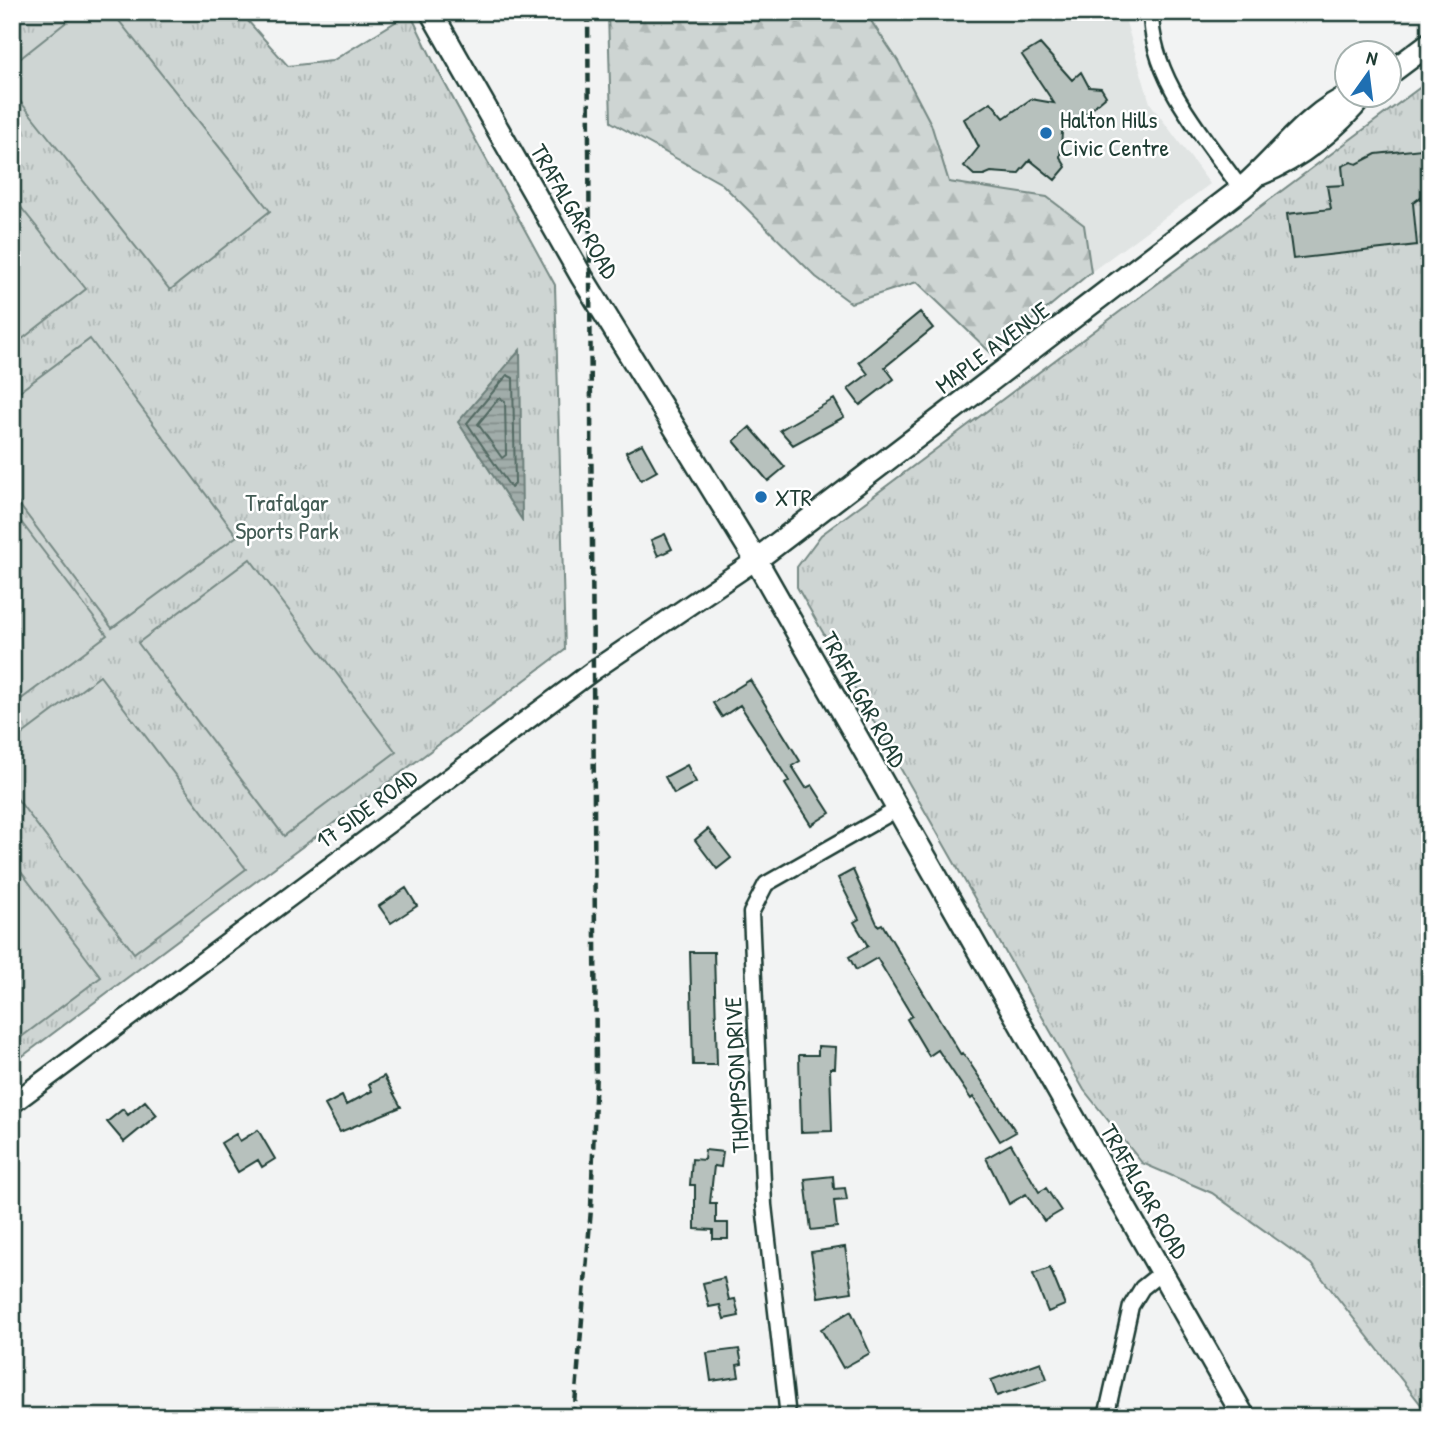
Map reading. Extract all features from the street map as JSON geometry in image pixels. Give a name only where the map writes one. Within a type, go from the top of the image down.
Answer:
[{"type":"main road","name":"TRAFALGAR ROAD","points":[[431,12],[582,277],[756,560],[1244,1417]]},
{"type":"main road","points":[[1404,62],[1430,43]]},
{"type":"main road","name":"MAPLE AVENUE","points":[[756,560],[1241,189],[1258,175],[1281,147],[1334,104]]},
{"type":"main road","name":"MAPLE AVENUE","points":[[1258,175],[1288,163],[1353,108]]},
{"type":"street","points":[[1151,12],[1151,34],[1167,79],[1241,189]]},
{"type":"street","name":"17 SIDE ROAD","points":[[12,1104],[594,670],[756,560]]},
{"type":"street","name":"THOMPSON DRIVE","points":[[788,1417],[764,1205],[751,913],[766,884],[896,810]]},
{"type":"street","points":[[1106,1417],[1131,1306],[1142,1287],[1161,1272]]},
{"type":"shaded area","points":[[865,12],[1123,12],[1150,103],[1210,184],[1091,272],[1084,225],[1047,197],[949,182],[931,124],[898,61]]},
{"type":"green space","name":"Trafalgar Sports Park","points":[[12,12],[240,12],[288,66],[332,61],[410,13],[438,71],[555,285],[565,650],[12,1064]]},
{"type":"green space","points":[[79,12],[112,12],[270,211],[170,290],[12,91],[12,65]]},
{"type":"green space","points":[[608,12],[865,12],[898,61],[931,124],[949,182],[1047,197],[1084,225],[1091,272],[992,354],[917,282],[851,303],[816,277],[722,184],[611,122]]},
{"type":"green space","points":[[1430,80],[1430,1416],[1311,1264],[1212,1193],[1142,1163],[1084,1090],[797,587],[797,567],[821,535],[1393,108],[1404,108],[1404,99]]},
{"type":"green space","points":[[12,196],[86,289],[12,347]]},
{"type":"green space","points":[[90,339],[237,536],[112,628],[12,495],[12,397]]},
{"type":"green space","points":[[12,510],[107,635],[12,706]]},
{"type":"green space","points":[[250,559],[396,752],[284,836],[138,643]]},
{"type":"green space","points":[[100,676],[246,869],[134,953],[12,792],[12,742]]},
{"type":"green space","points":[[12,860],[101,977],[12,1044]]},
{"type":"water","points":[[520,350],[522,519],[522,520],[458,422]]},
{"type":"building","points":[[1040,44],[1072,80],[1081,72],[1089,87],[1101,88],[1106,96],[1076,122],[1063,121],[1060,157],[1066,167],[1055,180],[1030,160],[1018,174],[991,172],[974,175],[964,166],[979,147],[964,119],[991,102],[1004,118],[1031,99],[1054,103],[1022,55]]},
{"type":"building","points":[[1421,149],[1426,193],[1413,203],[1417,245],[1293,259],[1287,214],[1331,209],[1327,186],[1344,185],[1342,166],[1351,162],[1357,164],[1376,154]]},
{"type":"building","points":[[920,312],[933,328],[885,367],[894,379],[860,405],[848,389],[868,374],[859,362]]},
{"type":"building","points":[[834,399],[844,417],[793,445],[780,430]]},
{"type":"building","points":[[750,427],[785,467],[768,481],[734,441]]},
{"type":"building","points":[[642,444],[657,471],[641,480],[626,452]]},
{"type":"building","points":[[665,534],[672,549],[658,556],[651,540]]},
{"type":"building","points":[[750,680],[800,761],[792,766],[806,788],[812,785],[830,813],[811,825],[785,784],[789,781],[740,705],[722,717],[713,703]]},
{"type":"building","points":[[687,765],[696,782],[674,794],[665,777]]},
{"type":"building","points":[[708,829],[731,858],[717,869],[695,840]]},
{"type":"building","points":[[853,870],[878,926],[882,924],[961,1055],[963,1053],[1016,1132],[1000,1141],[973,1097],[971,1099],[938,1050],[929,1056],[907,1019],[912,1016],[877,958],[856,970],[849,957],[868,946],[854,922],[859,919],[838,878]]},
{"type":"building","points":[[406,888],[417,906],[391,923],[379,906]]},
{"type":"building","points":[[690,952],[714,952],[717,1065],[693,1065]]},
{"type":"building","points":[[818,1046],[836,1047],[835,1068],[830,1068],[832,1131],[801,1132],[799,1055],[818,1055]]},
{"type":"building","points":[[384,1076],[401,1107],[340,1132],[325,1105],[342,1096],[346,1105],[372,1091],[369,1084]]},
{"type":"building","points":[[145,1101],[157,1115],[124,1142],[107,1122],[123,1109],[128,1115]]},
{"type":"building","points":[[258,1130],[275,1159],[262,1167],[258,1160],[238,1172],[221,1143],[236,1134],[240,1141]]},
{"type":"building","points":[[1011,1144],[1039,1192],[1046,1188],[1061,1211],[1044,1221],[1026,1194],[1009,1204],[986,1158]]},
{"type":"building","points":[[705,1150],[723,1152],[721,1167],[714,1166],[710,1203],[716,1203],[716,1223],[728,1223],[728,1239],[713,1239],[713,1230],[695,1229],[695,1185],[690,1185],[692,1159],[704,1160]]},
{"type":"building","points":[[833,1176],[834,1189],[845,1188],[847,1200],[834,1201],[837,1227],[811,1230],[805,1179]]},
{"type":"building","points":[[845,1247],[852,1292],[818,1297],[811,1252]]},
{"type":"building","points":[[1050,1268],[1065,1305],[1048,1312],[1033,1274]]},
{"type":"building","points":[[724,1278],[729,1300],[735,1299],[739,1316],[724,1319],[720,1305],[709,1307],[703,1283]]},
{"type":"building","points":[[851,1311],[870,1353],[843,1368],[821,1329]]},
{"type":"building","points":[[739,1349],[742,1364],[737,1365],[739,1377],[711,1381],[707,1353]]},
{"type":"building","points":[[1041,1362],[1047,1379],[997,1396],[991,1380]]},
{"type":"railway","points":[[574,1417],[591,1209],[596,1070],[588,12]]},
{"type":"place","name":"Halton Hills Civic Centre","points":[[1046,133]]},
{"type":"place","name":"XTR","points":[[761,497]]}]
